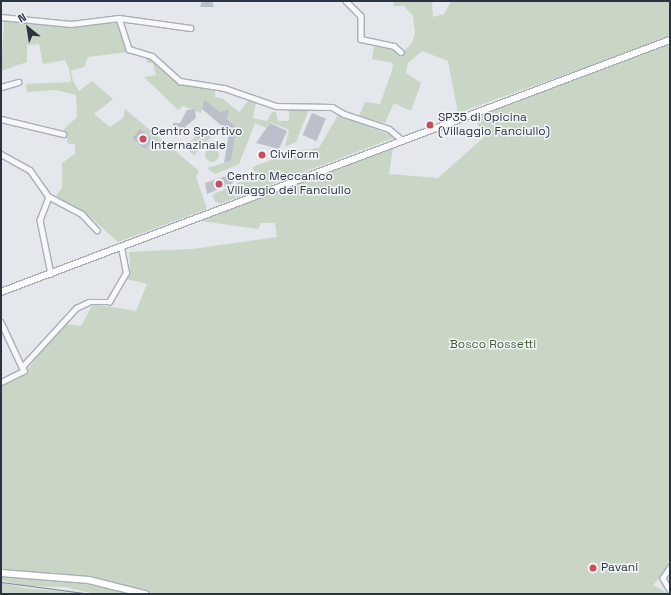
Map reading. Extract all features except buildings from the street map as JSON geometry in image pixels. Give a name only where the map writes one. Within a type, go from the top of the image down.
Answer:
[{"type":"main road","points":[[1,292],[670,40]]},
{"type":"main road","points":[[1,573],[89,580],[145,594]]},
{"type":"street","points":[[346,1],[361,16],[361,39],[394,46],[401,52]]},
{"type":"street","points":[[1,17],[71,24],[119,18],[190,28]]},
{"type":"street","points":[[119,18],[129,49],[152,56],[180,81],[224,88],[276,106],[332,106],[344,114],[398,133],[402,140]]},
{"type":"street","points":[[1,87],[18,82]]},
{"type":"street","points":[[1,119],[63,134]]},
{"type":"street","points":[[1,154],[30,170],[49,197],[82,214],[97,230]]},
{"type":"street","points":[[49,197],[40,220],[51,274]]},
{"type":"street","points":[[22,367],[76,308],[89,302],[109,302],[126,273],[121,247]]},
{"type":"street","points":[[1,322],[24,371],[1,382]]},
{"type":"street","points":[[670,568],[663,578],[670,590]]},
{"type":"green space","points":[[394,1],[432,1],[433,17],[444,14],[451,1],[670,1],[670,37],[458,113],[448,61],[422,51],[408,63],[406,73],[421,83],[411,111],[394,103],[385,123],[359,116],[365,102],[380,104],[392,71],[393,63],[372,59],[374,46],[394,48],[400,55],[412,43],[415,33],[413,16],[404,6],[393,6]]},
{"type":"green space","points":[[4,20],[74,27],[118,22],[128,52],[88,57],[84,67],[71,71],[73,81],[79,91],[92,81],[113,99],[94,114],[110,127],[123,118],[125,109],[199,171],[196,177],[207,209],[118,242],[89,216],[56,196],[62,188],[62,163],[75,154],[75,144],[68,144],[64,129],[77,117],[76,95],[56,90],[27,92],[26,84],[71,82],[69,69],[65,60],[43,64],[39,44],[27,45],[27,62],[1,71]]},
{"type":"green space","name":"Bosco Rossetti","points":[[670,44],[670,567],[653,585],[669,594],[152,594],[95,579],[1,570],[1,385],[25,373],[54,335],[67,324],[81,326],[93,304],[136,311],[147,284],[126,279],[130,269],[129,252],[192,249],[277,237],[275,223],[261,223],[258,229],[201,221],[393,148],[389,174],[438,178],[483,138],[475,115]]},
{"type":"green space","points":[[146,56],[183,85],[215,89],[215,97],[223,99],[239,112],[248,101],[256,103],[253,118],[267,121],[272,112],[276,112],[278,121],[289,121],[289,109],[309,109],[296,142],[285,147],[289,130],[270,122],[266,128],[255,123],[239,164],[215,174],[207,168],[224,163],[235,135],[243,131],[227,119],[228,109],[220,112],[204,99],[201,113],[183,106],[178,110],[144,77],[156,75],[153,63],[147,63]]},
{"type":"green space","points":[[338,115],[396,137],[220,204],[215,201],[212,195],[250,177],[253,167],[294,151],[319,148]]},
{"type":"green space","points":[[202,129],[211,137],[194,156],[185,148]]},
{"type":"green space","points":[[212,148],[217,150],[219,155],[217,160],[212,162],[207,160],[205,155],[207,150]]},
{"type":"green space","points":[[1,576],[76,582],[135,594],[95,594],[65,587],[25,586],[1,580]]},
{"type":"green space","points":[[1,583],[25,588],[85,594],[1,594]]},
{"type":"tram line","points":[[1,582],[91,594]]},
{"type":"place","name":"SP35 di Opicina (Villaggio Fanciullo)","points":[[430,125]]},
{"type":"place","name":"Centro Sportivo Internazinale","points":[[143,139]]},
{"type":"place","name":"CiviForm","points":[[262,155]]},
{"type":"place","name":"Centro Meccanico Villaggio del Fanciullo","points":[[219,184]]},
{"type":"place","name":"Pavani","points":[[593,568]]}]
